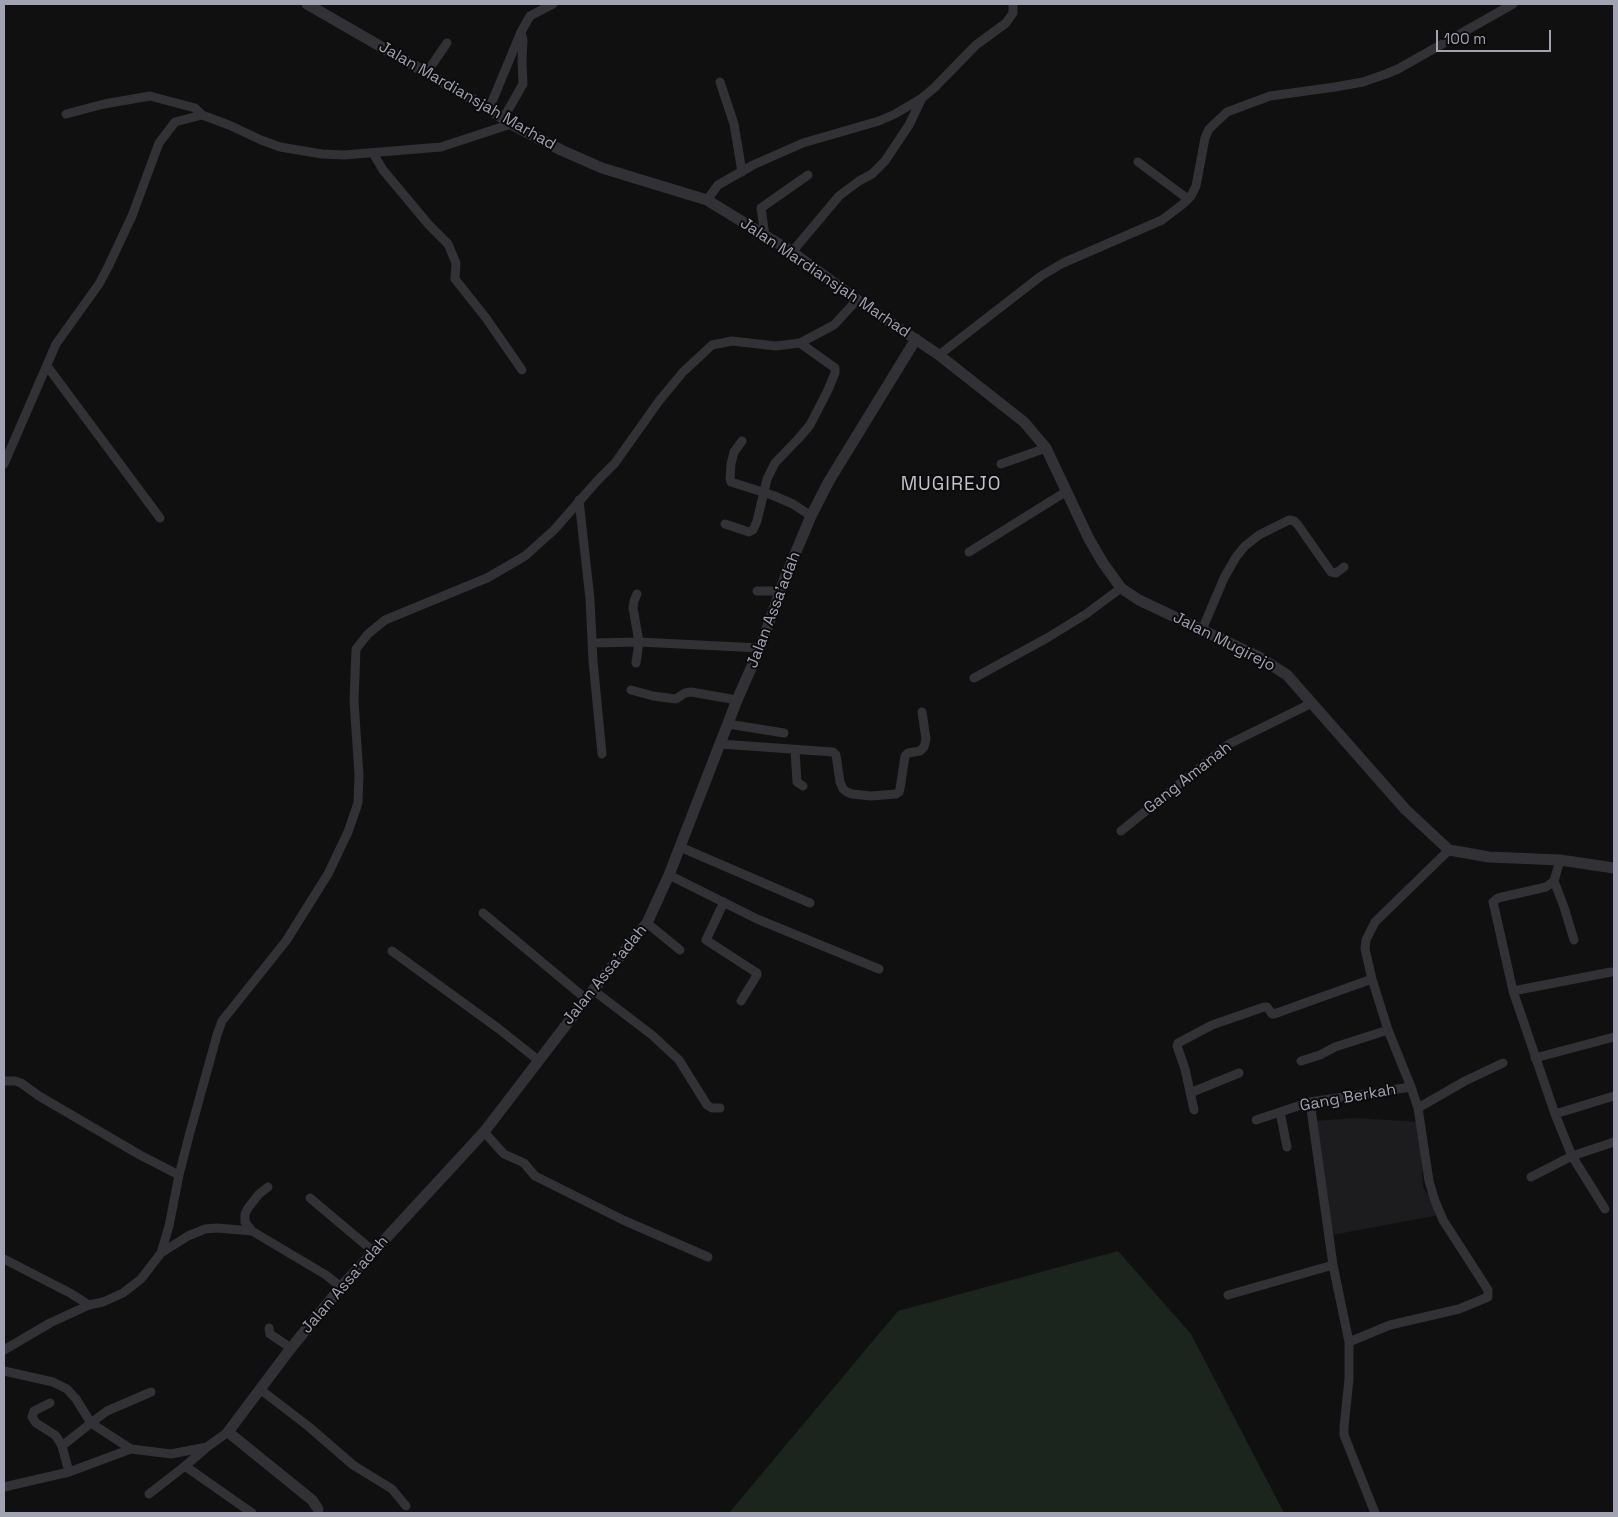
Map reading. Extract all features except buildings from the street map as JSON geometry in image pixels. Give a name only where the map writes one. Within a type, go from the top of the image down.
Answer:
[{"type":"street","name":"Jalan Mardiansjah Marhad","points":[[307,4],[427,72],[507,122],[561,150],[602,168],[706,200],[792,252],[857,300],[916,340]]},
{"type":"street","points":[[489,109],[521,32],[530,16],[552,4]]},
{"type":"street","points":[[706,200],[718,185],[753,165],[802,143],[879,121],[922,98],[976,46],[1006,23],[1014,13],[1013,4]]},
{"type":"street","points":[[938,355],[1041,276],[1063,263],[1172,214],[1191,196],[1196,186],[1205,138],[1213,124],[1227,112],[1270,96],[1363,82],[1386,74],[1513,4]]},
{"type":"street","points":[[66,114],[104,104],[150,96],[195,108],[202,115],[280,147],[322,154],[344,155],[441,147],[507,122],[523,84],[523,40],[521,32]]},
{"type":"street","points":[[427,72],[447,43]]},
{"type":"street","points":[[720,82],[734,124],[742,172]]},
{"type":"street","points":[[792,252],[839,196],[872,174],[885,161],[909,125],[922,98]]},
{"type":"street","points":[[4,464],[56,344],[99,284],[108,267],[132,216],[159,143],[175,122],[202,115]]},
{"type":"street","points":[[374,153],[383,170],[429,225],[448,244],[456,263],[455,279],[486,318],[522,370]]},
{"type":"street","points":[[1138,162],[1188,199]]},
{"type":"street","points":[[765,236],[761,208],[808,175]]},
{"type":"street","points":[[161,1253],[169,1226],[179,1175],[214,1044],[222,1021],[286,941],[328,874],[348,832],[358,803],[359,776],[354,701],[356,650],[368,634],[384,620],[487,578],[525,556],[554,530],[579,500],[615,463],[659,401],[683,372],[712,345],[732,341],[776,346],[800,342],[834,325],[857,300]]},
{"type":"street","name":"Jalan Mugirejo","points":[[916,340],[1024,422],[1046,448],[1089,539],[1121,588],[1139,600],[1259,657],[1287,675],[1405,809],[1449,850]]},
{"type":"street","name":"Jalan Assa'adah","points":[[228,1432],[340,1286],[484,1132],[538,1060],[647,923],[669,875],[811,516],[829,481],[916,340]]},
{"type":"street","points":[[725,524],[749,532],[753,530],[760,512],[767,479],[775,463],[810,425],[828,390],[835,373],[835,368],[800,342]]},
{"type":"street","points":[[47,366],[160,518]]},
{"type":"street","points":[[742,441],[734,452],[730,464],[730,478],[732,482],[793,504],[811,516]]},
{"type":"street","points":[[1001,464],[1046,448]]},
{"type":"street","points":[[969,552],[1067,491]]},
{"type":"street","points":[[579,500],[590,600],[602,754]]},
{"type":"street","points":[[1202,630],[1224,578],[1245,546],[1259,535],[1289,520],[1294,521],[1298,525],[1332,572],[1336,573],[1344,567]]},
{"type":"street","points":[[974,678],[1048,638],[1086,614],[1121,588]]},
{"type":"street","points":[[757,592],[781,591]]},
{"type":"street","points":[[636,663],[639,642],[633,608],[637,594]]},
{"type":"street","points":[[592,643],[639,642],[760,648]]},
{"type":"street","points":[[631,690],[653,696],[676,699],[685,693],[691,692],[737,700]]},
{"type":"street","name":"Gang Amanah","points":[[1122,831],[1229,744],[1312,703]]},
{"type":"street","points":[[720,744],[833,752],[836,754],[840,782],[843,789],[847,792],[871,796],[896,794],[900,789],[905,756],[920,751],[924,747],[926,739],[922,712]]},
{"type":"street","points":[[728,724],[784,732]]},
{"type":"street","points":[[796,750],[797,782],[803,786]]},
{"type":"street","points":[[680,847],[810,903]]},
{"type":"street","points":[[1349,1342],[1390,1325],[1460,1309],[1488,1297],[1488,1290],[1443,1220],[1429,1182],[1418,1108],[1388,1030],[1365,949],[1366,940],[1375,922],[1449,850],[1489,857],[1560,860],[1614,868]]},
{"type":"street","points":[[1560,860],[1554,881],[1574,940]]},
{"type":"street","points":[[669,875],[757,919],[879,969]]},
{"type":"street","points":[[1554,881],[1546,887],[1498,898],[1493,902],[1513,991],[1555,1114],[1572,1156],[1605,1209]]},
{"type":"street","points":[[724,902],[706,940],[757,973],[741,1001]]},
{"type":"street","points":[[483,913],[589,995],[652,1035],[679,1060],[708,1105],[712,1108],[720,1108]]},
{"type":"street","points":[[647,923],[680,950]]},
{"type":"street","points":[[392,951],[499,1029],[538,1060]]},
{"type":"street","points":[[1513,991],[1611,972]]},
{"type":"street","points":[[1194,1110],[1185,1069],[1177,1046],[1178,1043],[1212,1025],[1266,1007],[1274,1014],[1372,979]]},
{"type":"street","points":[[1301,1061],[1335,1047],[1388,1030]]},
{"type":"street","points":[[1535,1058],[1614,1037]]},
{"type":"street","points":[[1418,1108],[1503,1063]]},
{"type":"street","points":[[1190,1093],[1239,1073]]},
{"type":"street","points":[[4,1080],[15,1080],[132,1150],[179,1175]]},
{"type":"street","name":"Gang Berkah","points":[[1256,1120],[1310,1102],[1411,1087]]},
{"type":"street","points":[[1555,1114],[1614,1096]]},
{"type":"street","points":[[1310,1102],[1332,1265],[1349,1342],[1349,1379],[1344,1435],[1374,1513]]},
{"type":"street","points":[[1280,1112],[1287,1147]]},
{"type":"street","points":[[484,1132],[504,1154],[524,1163],[535,1176],[623,1220],[708,1257]]},
{"type":"street","points":[[1531,1177],[1572,1156],[1614,1142]]},
{"type":"street","points":[[268,1188],[259,1194],[245,1214],[245,1222],[252,1231],[326,1275],[340,1286]]},
{"type":"street","points":[[310,1198],[373,1251]]},
{"type":"street","points":[[4,1350],[50,1323],[89,1305],[103,1302],[123,1293],[141,1279],[161,1253],[188,1236],[205,1228],[232,1228],[252,1231]]},
{"type":"street","points":[[4,1259],[70,1293],[89,1305]]},
{"type":"street","points":[[1228,1295],[1332,1265]]},
{"type":"street","points":[[269,1328],[270,1334],[291,1348]]},
{"type":"street","points":[[4,1371],[53,1382],[67,1388],[91,1423],[132,1449],[171,1454],[207,1447]]},
{"type":"street","points":[[261,1390],[353,1464],[392,1489],[406,1506]]},
{"type":"street","points":[[62,1446],[107,1411],[151,1392]]},
{"type":"street","points":[[50,1403],[34,1411],[32,1417],[36,1422],[56,1435],[62,1446],[69,1472]]},
{"type":"street","points":[[149,1494],[228,1432],[312,1500],[318,1509]]},
{"type":"street","points":[[4,1486],[69,1472],[132,1449]]},
{"type":"street","points":[[185,1466],[252,1513]]},
{"type":"shaded area","points":[[1358,1118],[1417,1122],[1420,1132],[1423,1188],[1434,1202],[1439,1215],[1327,1236],[1313,1121]]},
{"type":"shaded area","points":[[1118,1251],[1191,1334],[1284,1513],[729,1513],[898,1311]]},
{"type":"district","name":"MUGIREJO","points":[[951,485]]}]
